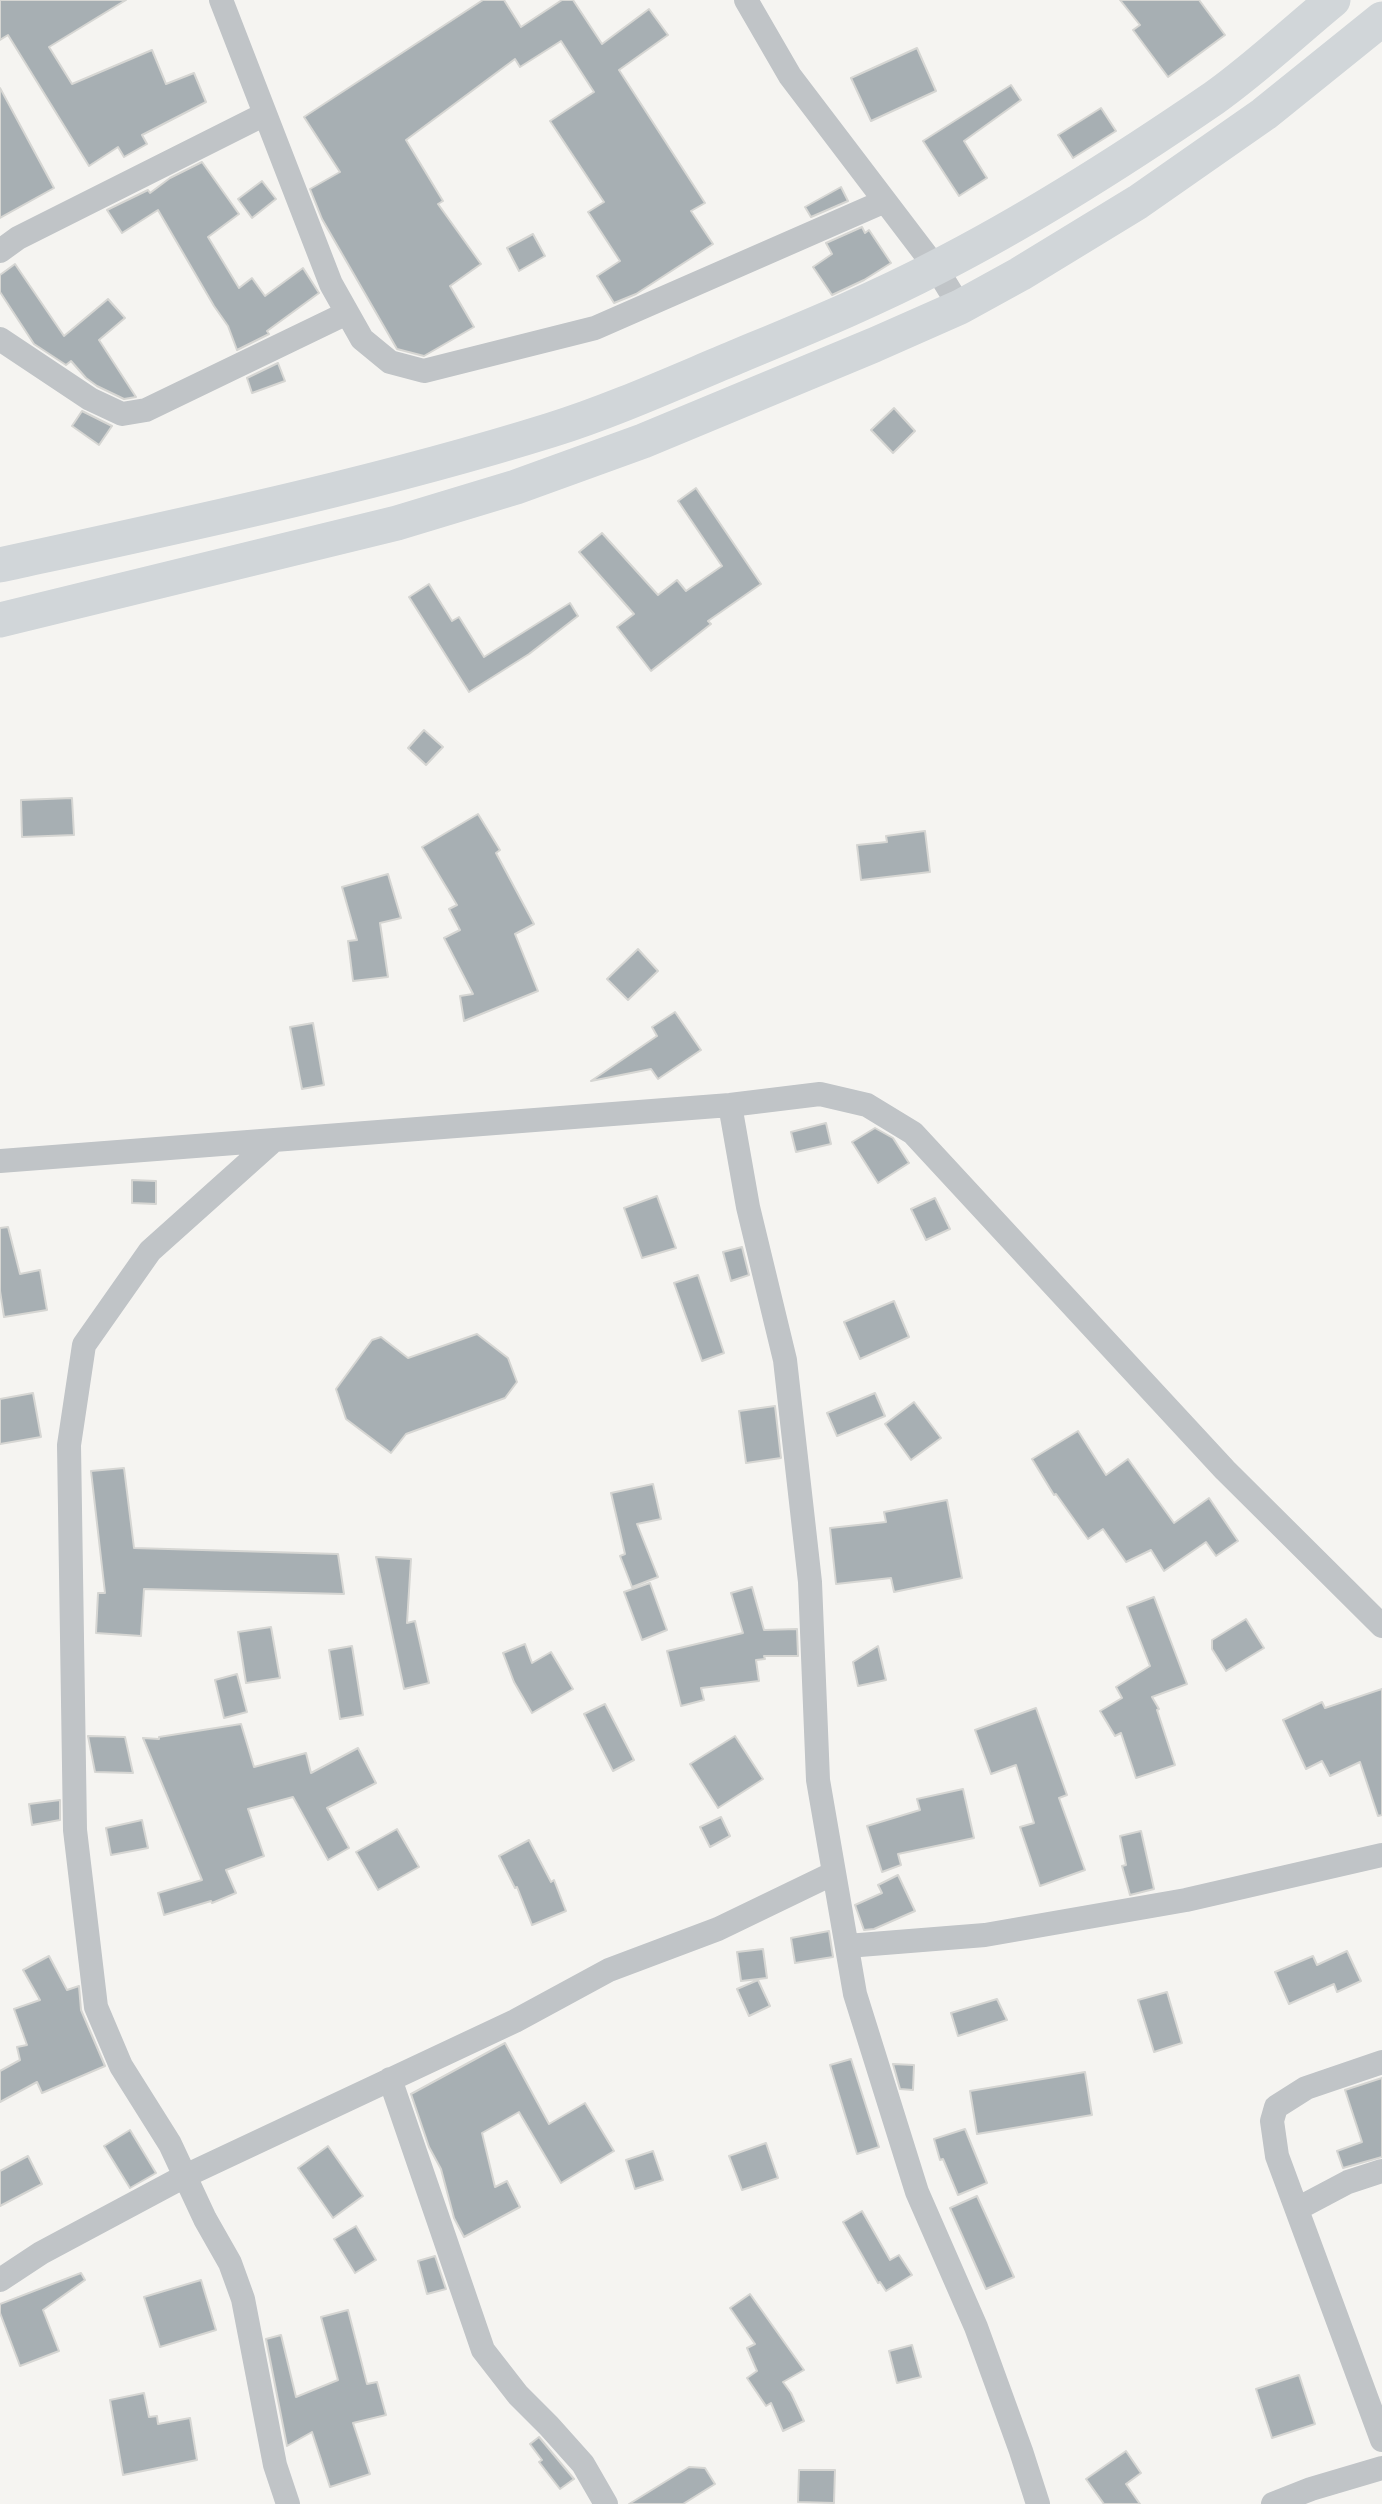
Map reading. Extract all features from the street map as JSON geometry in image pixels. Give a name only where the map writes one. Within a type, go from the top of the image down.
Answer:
[{"type":"street","points":[[221,0],[331,284],[362,339],[390,362],[424,371],[595,328],[884,201]]},
{"type":"street","points":[[746,0],[790,76],[936,268],[960,307]]},
{"type":"street","points":[[0,565],[200,521],[440,462],[554,429],[838,314],[936,268],[1002,232],[1111,165],[1217,96],[1333,0]]},
{"type":"street","points":[[0,620],[397,523],[516,487],[643,441],[874,345],[960,307],[1138,202],[1264,114],[1382,19]]},
{"type":"street","points":[[0,251],[18,238],[265,114]]},
{"type":"street","points":[[0,339],[90,400],[122,414],[146,410],[347,313]]},
{"type":"street","points":[[0,1161],[730,1105],[820,1094],[867,1105],[913,1133],[1225,1470],[1382,1626]]},
{"type":"street","points":[[730,1105],[747,1207],[785,1360],[810,1582],[818,1780],[855,1994],[917,2192],[976,2327],[1038,2504]]},
{"type":"street","points":[[275,1140],[150,1251],[84,1345],[69,1445],[75,1830],[96,2007],[121,2066],[170,2144],[205,2219],[230,2263],[243,2298],[275,2465],[288,2504]]},
{"type":"street","points":[[846,1945],[985,1935],[1186,1900],[1382,1855]]},
{"type":"street","points":[[0,2280],[41,2253],[185,2176],[515,2021],[609,1970],[718,1929],[834,1873]]},
{"type":"street","points":[[1382,2063],[1306,2088],[1276,2106],[1272,2121],[1277,2156],[1382,2440]]},
{"type":"street","points":[[390,2079],[483,2350],[518,2395],[583,2464],[606,2504]]},
{"type":"street","points":[[1297,2209],[1348,2182],[1382,2171]]},
{"type":"street","points":[[1273,2504],[1311,2489],[1382,2468]]},
{"type":"building","points":[[0,0],[126,0],[49,47],[72,84],[152,50],[166,84],[194,73],[206,102],[142,135],[147,144],[124,157],[118,147],[89,166],[8,35],[0,40]]},
{"type":"building","points":[[483,0],[504,0],[521,27],[562,0],[573,0],[602,44],[649,9],[668,35],[619,70],[705,203],[691,211],[713,244],[636,294],[614,303],[597,276],[620,261],[588,212],[604,202],[550,121],[594,92],[561,41],[520,67],[515,59],[406,140],[443,201],[438,204],[481,264],[450,286],[474,327],[424,356],[397,349],[322,219],[310,189],[340,172],[304,117]]},
{"type":"building","points":[[1120,0],[1199,0],[1225,35],[1168,77],[1133,30],[1140,25]]},
{"type":"building","points":[[917,48],[936,91],[871,121],[851,78]]},
{"type":"building","points":[[1011,85],[1021,100],[964,141],[987,178],[959,196],[923,141]]},
{"type":"building","points":[[0,88],[54,188],[0,218]]},
{"type":"building","points":[[1101,108],[1116,131],[1073,158],[1058,135]]},
{"type":"building","points":[[202,162],[239,214],[208,237],[239,288],[252,278],[265,296],[303,268],[319,293],[267,331],[269,334],[237,350],[228,326],[158,210],[122,233],[107,210],[148,190],[150,193],[170,178]]},
{"type":"building","points":[[262,181],[276,199],[252,218],[238,199]]},
{"type":"building","points":[[841,187],[848,201],[811,217],[805,207]]},
{"type":"building","points":[[862,227],[865,233],[869,230],[891,263],[832,295],[813,267],[832,254],[826,243]]},
{"type":"building","points":[[533,234],[545,256],[519,271],[507,248]]},
{"type":"building","points":[[15,264],[64,336],[108,299],[125,318],[99,340],[136,397],[124,399],[97,386],[71,361],[66,365],[34,344],[0,292],[0,275]]},
{"type":"building","points":[[278,363],[285,381],[252,393],[247,378]]},
{"type":"building","points":[[894,408],[915,431],[893,453],[871,430]]},
{"type":"building","points":[[82,411],[112,426],[99,445],[72,426]]},
{"type":"building","points":[[696,488],[761,584],[708,621],[711,624],[651,671],[617,627],[634,614],[579,552],[602,533],[658,595],[677,580],[686,591],[722,566],[678,501]]},
{"type":"building","points":[[429,584],[452,621],[459,617],[484,657],[570,603],[578,616],[529,654],[469,692],[409,597]]},
{"type":"building","points":[[424,730],[443,747],[426,765],[408,748]]},
{"type":"building","points":[[72,798],[74,835],[22,837],[21,800]]},
{"type":"building","points":[[478,814],[500,850],[496,853],[534,924],[515,934],[538,991],[464,1021],[460,996],[473,994],[444,938],[460,930],[449,909],[457,905],[422,847]]},
{"type":"building","points":[[925,831],[930,872],[861,880],[857,845],[887,842],[886,836]]},
{"type":"building","points":[[388,874],[401,918],[380,923],[388,977],[353,981],[348,941],[357,940],[342,887]]},
{"type":"building","points":[[638,949],[658,971],[628,1000],[607,979]]},
{"type":"building","points":[[675,1012],[701,1050],[658,1079],[651,1069],[591,1081],[657,1036],[652,1027]]},
{"type":"building","points":[[313,1023],[324,1085],[302,1089],[290,1027]]},
{"type":"building","points":[[826,1123],[831,1144],[796,1152],[791,1132]]},
{"type":"building","points":[[875,1128],[893,1138],[909,1163],[878,1183],[852,1142]]},
{"type":"building","points":[[132,1180],[156,1181],[156,1204],[132,1203]]},
{"type":"building","points":[[657,1196],[676,1248],[642,1258],[624,1208]]},
{"type":"building","points":[[935,1198],[950,1229],[926,1240],[911,1209]]},
{"type":"building","points":[[8,1227],[20,1274],[40,1270],[47,1310],[4,1317],[0,1291],[0,1228]]},
{"type":"building","points":[[742,1247],[749,1275],[731,1281],[723,1252]]},
{"type":"building","points":[[698,1275],[724,1353],[702,1361],[674,1283]]},
{"type":"building","points":[[894,1301],[909,1337],[860,1359],[844,1322]]},
{"type":"building","points":[[477,1334],[508,1358],[517,1382],[505,1398],[406,1434],[391,1453],[346,1419],[336,1389],[372,1340],[381,1337],[408,1358]]},
{"type":"building","points":[[33,1393],[41,1437],[0,1444],[0,1399]]},
{"type":"building","points":[[875,1393],[885,1416],[837,1436],[827,1413]]},
{"type":"building","points":[[914,1402],[941,1438],[911,1460],[885,1424]]},
{"type":"building","points":[[775,1406],[781,1458],[746,1463],[739,1411]]},
{"type":"building","points":[[1078,1431],[1106,1475],[1128,1459],[1174,1523],[1209,1498],[1238,1541],[1216,1556],[1206,1542],[1164,1571],[1151,1550],[1126,1562],[1103,1529],[1088,1539],[1056,1494],[1054,1495],[1032,1459]]},
{"type":"building","points":[[124,1468],[134,1548],[338,1554],[344,1594],[144,1589],[141,1636],[96,1633],[98,1593],[105,1593],[91,1471]]},
{"type":"building","points":[[653,1484],[661,1519],[637,1524],[658,1577],[632,1587],[620,1556],[625,1554],[611,1493]]},
{"type":"building","points":[[947,1500],[962,1578],[894,1592],[891,1578],[836,1584],[830,1528],[886,1522],[884,1512]]},
{"type":"building","points":[[376,1557],[411,1559],[407,1623],[415,1621],[429,1683],[404,1689]]},
{"type":"building","points":[[650,1583],[667,1630],[642,1640],[624,1592]]},
{"type":"building","points":[[752,1587],[764,1630],[797,1629],[798,1656],[764,1656],[765,1659],[756,1660],[759,1681],[701,1688],[704,1700],[681,1706],[667,1651],[743,1633],[731,1593]]},
{"type":"building","points":[[1154,1597],[1187,1684],[1152,1697],[1159,1709],[1157,1710],[1175,1765],[1136,1778],[1121,1733],[1115,1736],[1100,1711],[1122,1698],[1116,1687],[1150,1666],[1127,1607]]},
{"type":"building","points":[[1246,1619],[1264,1648],[1226,1671],[1212,1649],[1212,1640]]},
{"type":"building","points":[[271,1627],[280,1678],[246,1683],[238,1632]]},
{"type":"building","points":[[525,1644],[532,1663],[551,1652],[573,1689],[532,1713],[514,1682],[503,1653]]},
{"type":"building","points":[[352,1646],[363,1715],[340,1719],[329,1650]]},
{"type":"building","points":[[878,1646],[886,1680],[858,1686],[853,1662]]},
{"type":"building","points":[[237,1674],[247,1712],[224,1718],[215,1680]]},
{"type":"building","points":[[1382,1689],[1382,1815],[1378,1816],[1360,1762],[1330,1776],[1322,1761],[1306,1769],[1283,1720],[1322,1702],[1325,1708]]},
{"type":"building","points":[[605,1704],[634,1760],[613,1771],[584,1714]]},
{"type":"building","points":[[1036,1708],[1067,1795],[1059,1798],[1085,1870],[1040,1886],[1020,1827],[1034,1823],[1016,1765],[991,1774],[975,1730]]},
{"type":"building","points":[[241,1724],[254,1767],[306,1753],[311,1773],[358,1748],[376,1783],[327,1808],[349,1848],[328,1860],[293,1797],[248,1809],[264,1856],[226,1870],[236,1893],[212,1903],[211,1901],[164,1915],[158,1893],[202,1880],[143,1738],[159,1739]]},
{"type":"building","points":[[88,1736],[125,1737],[133,1773],[95,1772]]},
{"type":"building","points":[[735,1736],[763,1779],[718,1808],[690,1764]]},
{"type":"building","points":[[963,1789],[974,1838],[898,1854],[901,1865],[882,1872],[867,1826],[920,1810],[917,1799]]},
{"type":"building","points":[[60,1800],[60,1820],[32,1825],[29,1804]]},
{"type":"building","points":[[721,1817],[730,1836],[710,1847],[700,1827]]},
{"type":"building","points":[[142,1820],[148,1848],[111,1855],[106,1828]]},
{"type":"building","points":[[397,1829],[419,1867],[378,1890],[356,1852]]},
{"type":"building","points":[[1141,1831],[1154,1889],[1130,1895],[1122,1866],[1126,1865],[1120,1836]]},
{"type":"building","points":[[529,1840],[551,1882],[554,1880],[566,1911],[532,1925],[517,1887],[515,1888],[499,1856]]},
{"type":"building","points":[[898,1875],[915,1911],[874,1929],[864,1930],[855,1905],[882,1893],[878,1885]]},
{"type":"building","points":[[829,1931],[833,1957],[795,1963],[791,1938]]},
{"type":"building","points":[[763,1949],[767,1978],[741,1981],[737,1952]]},
{"type":"building","points":[[1347,1951],[1361,1981],[1337,1992],[1334,1984],[1289,2004],[1275,1972],[1313,1956],[1317,1965]]},
{"type":"building","points":[[49,1956],[67,1990],[79,1986],[81,2010],[105,2066],[42,2093],[37,2082],[0,2102],[0,2071],[20,2060],[17,2047],[27,2045],[14,2009],[40,2000],[23,1970]]},
{"type":"building","points":[[758,1980],[770,2006],[749,2016],[737,1989]]},
{"type":"building","points":[[1167,1992],[1182,2043],[1154,2052],[1138,2000]]},
{"type":"building","points":[[997,1999],[1007,2020],[958,2036],[951,2013]]},
{"type":"building","points":[[505,2043],[549,2124],[585,2103],[614,2151],[561,2183],[519,2112],[482,2133],[495,2187],[507,2181],[520,2207],[464,2237],[454,2218],[441,2169],[429,2147],[411,2094]]},
{"type":"building","points":[[851,2059],[879,2147],[857,2154],[830,2065]]},
{"type":"building","points":[[893,2064],[914,2065],[913,2090],[900,2089]]},
{"type":"building","points":[[1085,2072],[1092,2115],[977,2134],[970,2091]]},
{"type":"building","points":[[1382,2078],[1382,2157],[1343,2168],[1337,2151],[1362,2142],[1345,2090]]},
{"type":"building","points":[[965,2129],[987,2183],[958,2195],[943,2159],[940,2160],[934,2139]]},
{"type":"building","points":[[130,2130],[156,2173],[130,2188],[104,2146]]},
{"type":"building","points":[[766,2143],[778,2178],[742,2190],[729,2156]]},
{"type":"building","points":[[328,2146],[363,2196],[333,2218],[298,2168]]},
{"type":"building","points":[[653,2151],[663,2180],[635,2189],[626,2160]]},
{"type":"building","points":[[28,2156],[42,2184],[0,2206],[0,2171]]},
{"type":"building","points":[[977,2196],[1014,2277],[986,2289],[950,2208]]},
{"type":"building","points":[[862,2211],[890,2260],[899,2255],[912,2275],[886,2291],[880,2282],[878,2283],[843,2222]]},
{"type":"building","points":[[356,2226],[376,2260],[355,2273],[334,2239]]},
{"type":"building","points":[[435,2256],[446,2289],[427,2294],[418,2261]]},
{"type":"building","points":[[81,2273],[85,2280],[43,2310],[59,2351],[20,2366],[0,2313],[0,2304]]},
{"type":"building","points":[[201,2280],[216,2330],[160,2347],[144,2297]]},
{"type":"building","points":[[750,2294],[804,2370],[783,2382],[804,2421],[783,2431],[771,2403],[766,2406],[747,2378],[757,2371],[747,2348],[755,2344],[730,2308]]},
{"type":"building","points":[[348,2310],[367,2384],[377,2382],[386,2415],[353,2423],[370,2474],[330,2487],[312,2432],[287,2446],[266,2339],[281,2335],[296,2397],[338,2380],[321,2317]]},
{"type":"building","points":[[912,2345],[921,2377],[897,2383],[889,2351]]},
{"type":"building","points":[[1299,2375],[1315,2424],[1272,2438],[1256,2389]]},
{"type":"building","points":[[144,2393],[149,2417],[157,2416],[158,2424],[190,2418],[197,2460],[123,2475],[110,2400]]},
{"type":"building","points":[[539,2437],[574,2479],[560,2489],[539,2462],[542,2460],[530,2444]]},
{"type":"building","points":[[1126,2451],[1141,2473],[1126,2484],[1140,2504],[1104,2504],[1086,2479]]},
{"type":"building","points":[[689,2467],[705,2468],[715,2484],[683,2504],[629,2504]]},
{"type":"building","points":[[799,2470],[835,2470],[834,2503],[798,2502]]}]
